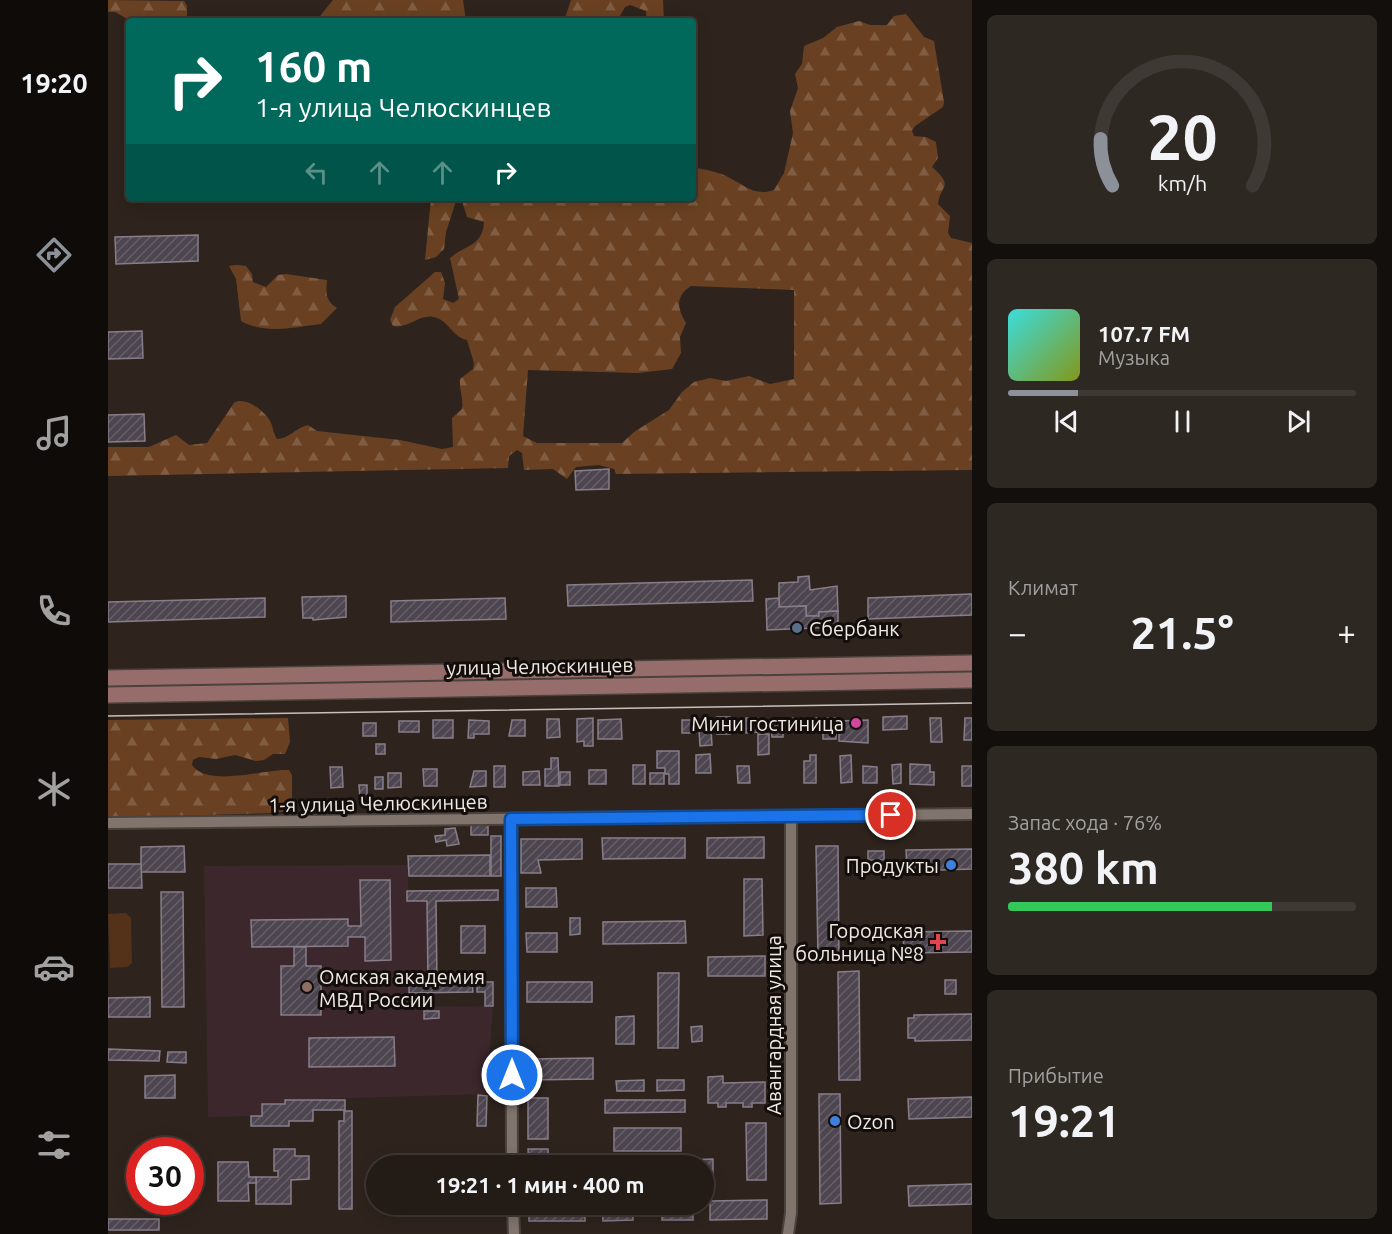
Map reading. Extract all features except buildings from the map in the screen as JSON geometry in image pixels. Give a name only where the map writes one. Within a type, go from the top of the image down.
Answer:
[{"type":"main road","name":"улица Челюскинцев","points":[[108,678],[972,663]]},
{"type":"main road","points":[[854,665],[854,682]]},
{"type":"main road","points":[[551,670],[551,687]]},
{"type":"main road","points":[[369,673],[370,690]]},
{"type":"main road","points":[[294,675],[294,692]]},
{"type":"main road","name":"улица Челюскинцев","points":[[108,695],[972,680]]},
{"type":"street","name":"1-я улица Челюскинцев","points":[[108,823],[972,814]]},
{"type":"street","name":"Авангардная улица","points":[[788,1234],[791,1213],[791,816]]},
{"type":"street","points":[[511,819],[512,1155]]},
{"type":"street","points":[[513,1215],[514,1234]]},
{"type":"shaded area","name":"Омская академия МВД России","points":[[408,865],[408,901],[427,901],[428,982],[409,982],[409,1007],[493,1006],[487,1094],[285,1100],[285,1104],[262,1105],[262,1116],[208,1117],[204,866]]},
{"type":"shaded area","points":[[126,913],[131,918],[132,963],[127,967],[110,968],[108,914]]},
{"type":"green space","points":[[108,0],[184,1],[187,6],[187,18],[126,18],[115,12],[108,12]]},
{"type":"green space","points":[[333,0],[463,0],[466,18],[318,18]]},
{"type":"green space","points":[[571,0],[663,0],[664,18],[646,18],[646,11],[630,5],[625,7],[619,18],[565,18]]},
{"type":"green space","points":[[906,14],[924,37],[934,41],[943,107],[915,126],[912,131],[914,136],[926,137],[936,142],[938,158],[932,167],[945,182],[938,204],[950,216],[948,233],[951,238],[972,243],[972,470],[616,474],[614,469],[599,465],[576,467],[567,479],[553,469],[524,470],[522,453],[517,450],[509,456],[508,468],[108,476],[108,447],[149,447],[176,435],[189,445],[207,443],[234,403],[238,401],[254,405],[263,413],[270,421],[277,439],[308,425],[317,431],[400,440],[442,449],[453,447],[452,418],[462,409],[460,379],[473,369],[474,363],[467,340],[457,335],[438,318],[423,318],[398,326],[393,326],[390,320],[395,307],[435,272],[441,272],[445,283],[443,299],[453,303],[459,299],[450,258],[477,241],[483,230],[484,222],[467,217],[462,201],[696,201],[696,168],[722,174],[755,191],[774,190],[784,173],[793,133],[790,111],[798,88],[795,74],[802,64],[804,46],[823,38],[837,27],[859,21],[870,25],[887,25],[894,16]],"holes":[[[691,286],[794,290],[794,379],[770,384],[749,376],[726,381],[710,378],[694,382],[682,392],[669,410],[634,432],[622,443],[537,443],[523,436],[528,370],[638,373],[672,369],[681,353],[680,337],[686,323],[679,307],[680,298]]]},
{"type":"green space","points":[[431,201],[456,201],[446,232],[444,249],[436,257],[425,260]]},
{"type":"green space","points":[[229,266],[246,266],[252,274],[253,282],[266,287],[278,275],[286,274],[327,280],[328,299],[337,308],[321,324],[270,329],[241,321],[236,279]]},
{"type":"green space","points":[[288,718],[290,742],[285,754],[273,754],[264,760],[256,761],[235,755],[216,759],[199,757],[193,760],[192,765],[200,772],[223,776],[289,770],[292,775],[292,805],[287,811],[108,818],[108,720]]},
{"type":"tram line","points":[[108,716],[972,703]]},
{"type":"place","name":"Сбербанк","points":[[797,628]]},
{"type":"place","name":"Мини гостиница","points":[[856,723]]},
{"type":"place","name":"Продукты","points":[[951,865]]},
{"type":"place","name":"Городская больница №8","points":[[938,942]]},
{"type":"place","name":"Омская академия МВД России","points":[[307,987]]},
{"type":"place","name":"Ozon","points":[[835,1121]]},
{"type":"route","points":[[512,1075],[511,819],[891,815]]}]
